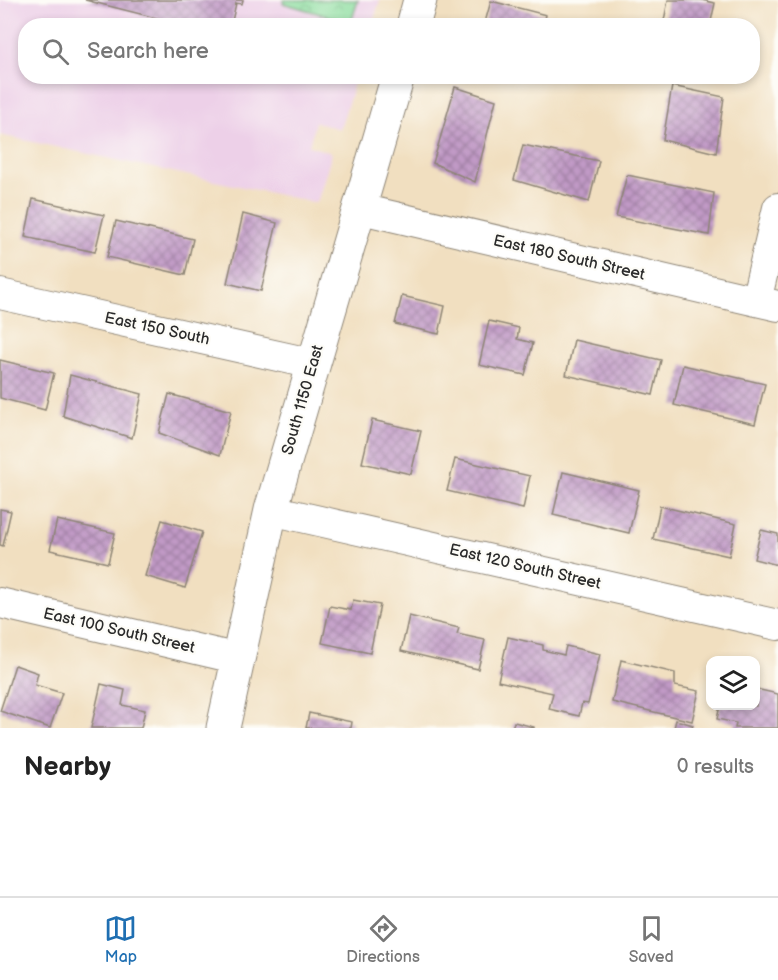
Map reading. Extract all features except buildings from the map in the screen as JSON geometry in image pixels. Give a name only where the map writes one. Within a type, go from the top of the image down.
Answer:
[{"type":"street","points":[[415,18],[420,0]]},
{"type":"street","name":"South 1150 East","points":[[223,728],[272,510],[396,84]]},
{"type":"street","points":[[767,303],[778,208]]},
{"type":"street","name":"East 180 South Street","points":[[361,209],[767,303]]},
{"type":"street","name":"East 150 South","points":[[0,294],[314,364]]},
{"type":"street","name":"East 120 South Street","points":[[272,510],[778,625]]},
{"type":"street","name":"East 100 South Street","points":[[0,603],[239,659]]},
{"type":"shaded area","points":[[0,0],[380,0],[374,18],[18,18],[18,84],[354,84],[340,129],[315,122],[309,146],[332,153],[317,203],[0,135]]},
{"type":"green space","points":[[284,0],[358,0],[353,18],[334,18],[283,3]]}]
